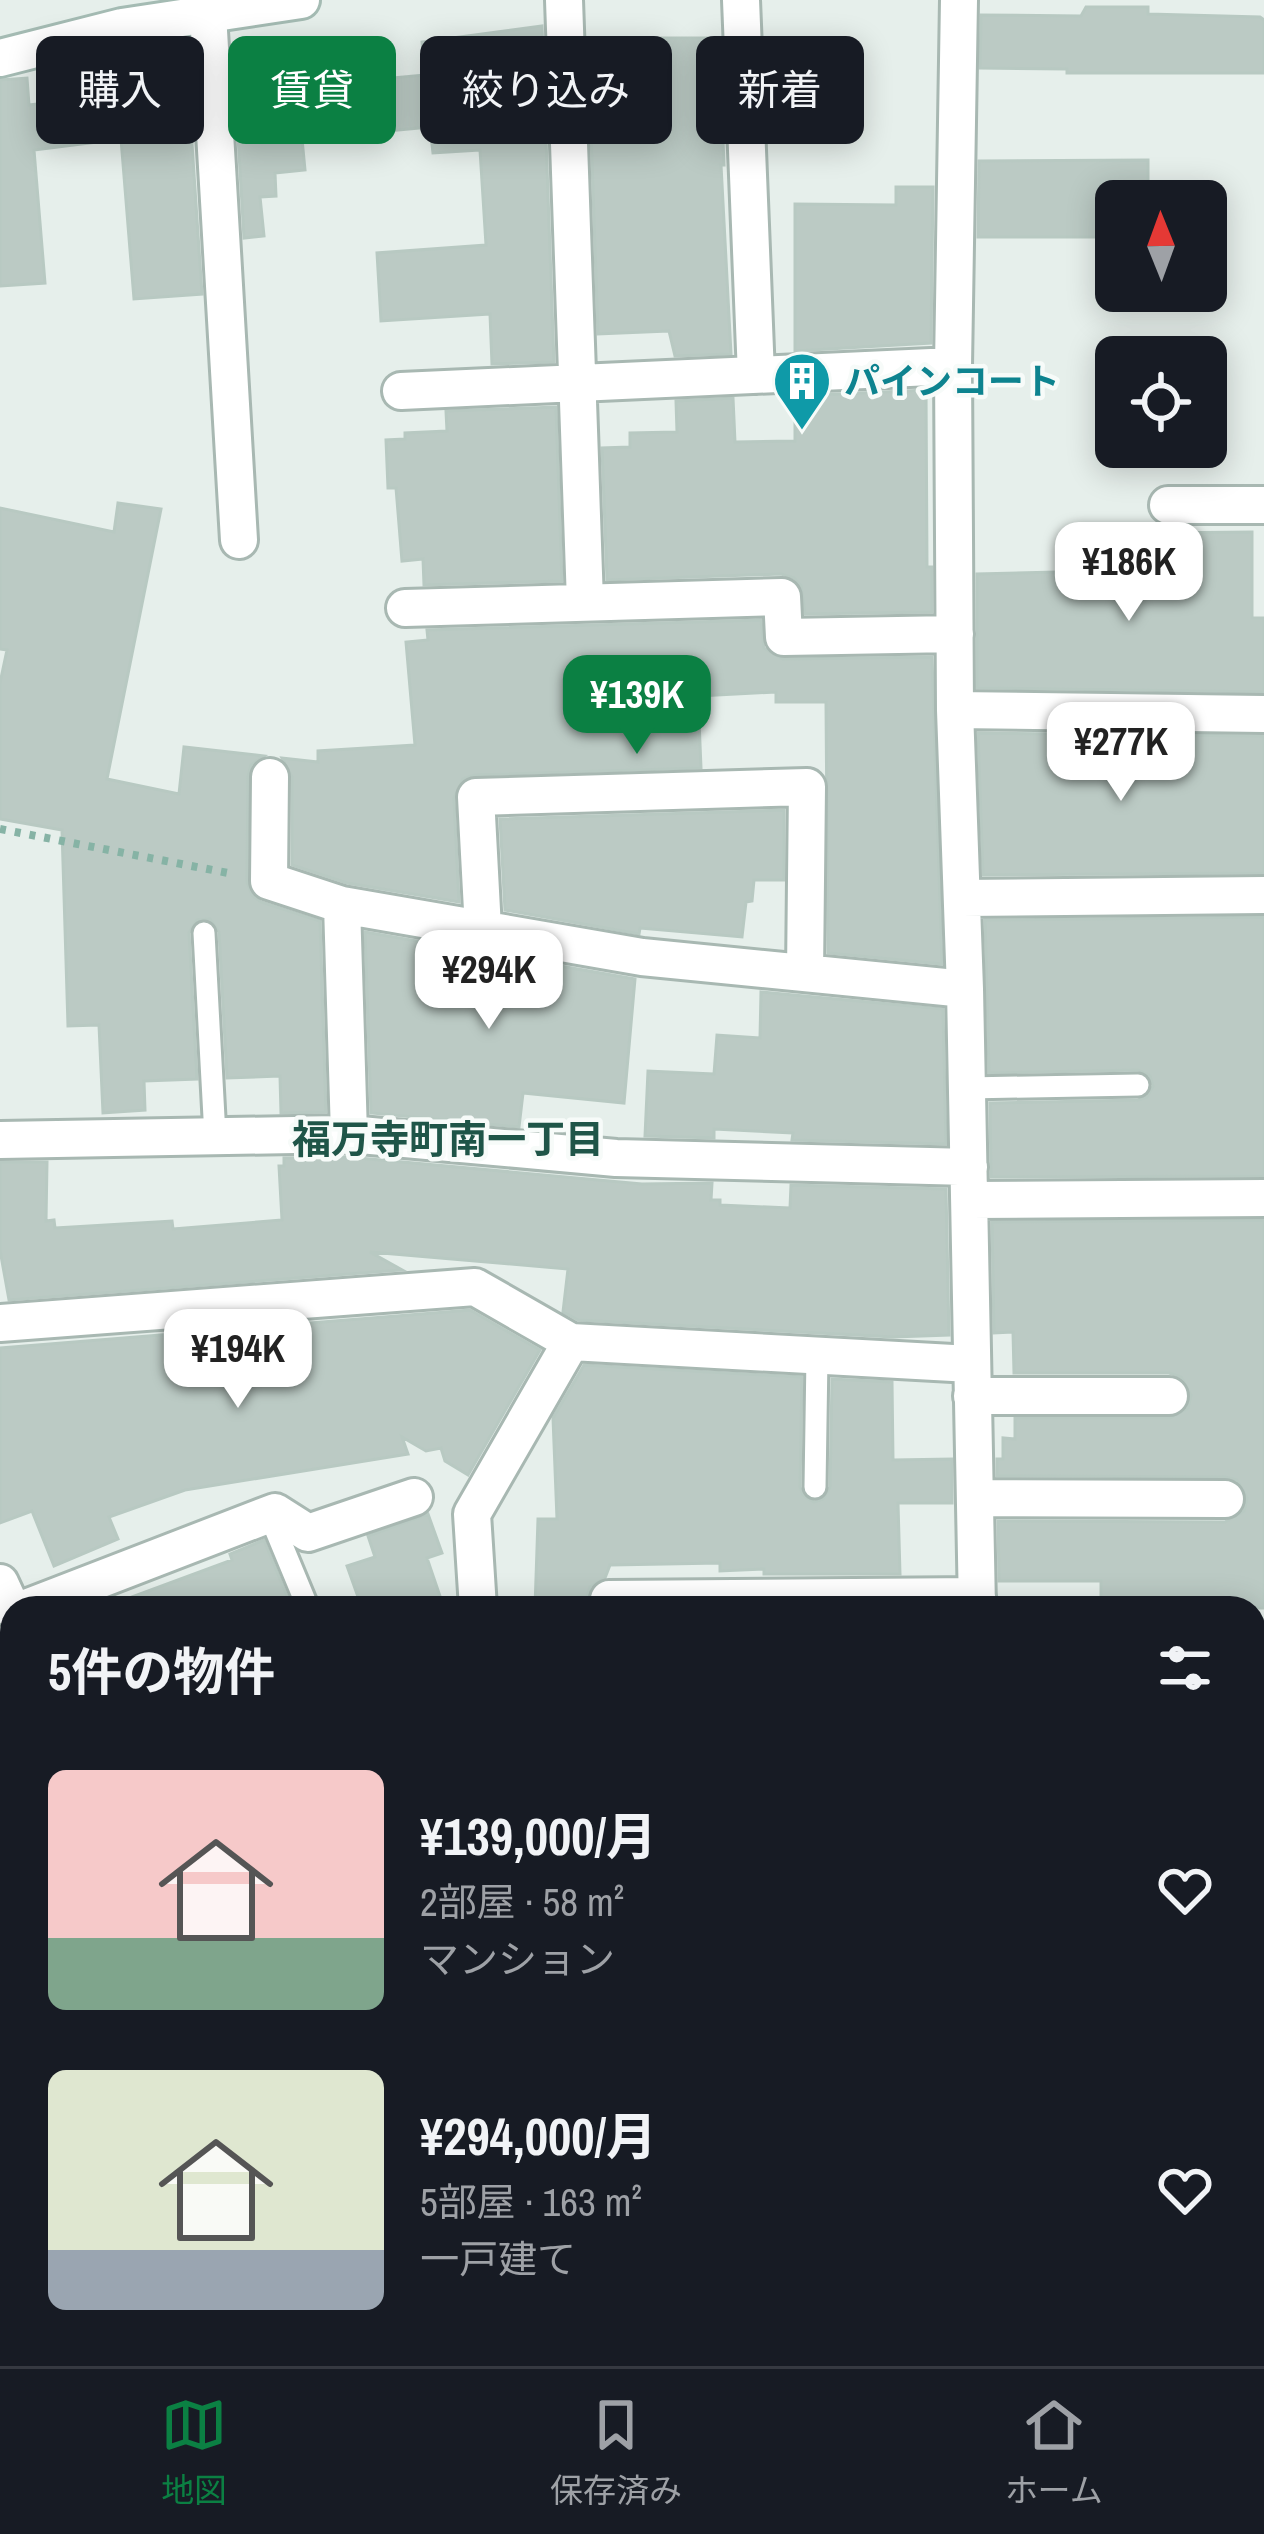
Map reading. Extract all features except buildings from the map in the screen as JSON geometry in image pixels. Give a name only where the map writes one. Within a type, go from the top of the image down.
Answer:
[{"type":"street","points":[[0,58],[122,27],[301,0]]},
{"type":"street","points":[[563,0],[585,602]]},
{"type":"street","points":[[741,0],[756,375]]},
{"type":"street","points":[[959,0],[953,366],[955,710],[977,1596]]},
{"type":"street","points":[[208,14],[239,540]]},
{"type":"street","points":[[401,391],[953,366]]},
{"type":"street","points":[[1168,505],[1264,505]]},
{"type":"street","points":[[405,608],[782,597],[784,638],[955,634]]},
{"type":"street","points":[[955,710],[1264,714]]},
{"type":"street","points":[[270,777],[268,881],[342,905],[643,957],[965,989]]},
{"type":"street","points":[[483,929],[476,797],[807,787],[806,973]]},
{"type":"street","points":[[962,898],[1264,896]]},
{"type":"street","points":[[342,905],[349,1134]]},
{"type":"street","points":[[0,1140],[349,1134],[969,1183],[1264,1198]]},
{"type":"street","points":[[0,1323],[476,1286],[571,1342],[817,1356],[971,1380],[1169,1396]]},
{"type":"street","points":[[477,1596],[472,1514],[571,1342]]},
{"type":"street","points":[[57,1596],[275,1511],[308,1533],[414,1498]]},
{"type":"street","points":[[975,1498],[1225,1499]]},
{"type":"lane","points":[[204,933],[215,1136]]},
{"type":"lane","points":[[967,1088],[1138,1085]]},
{"type":"lane","points":[[815,1486],[817,1356]]},
{"type":"lane","points":[[269,1514],[303,1596]]},
{"type":"path","points":[[0,829],[268,881]]},
{"type":"place","name":"パインコート","points":[[802,432]]},
{"type":"district","name":"福万寺町南一丁目","points":[[448,1139]]}]
